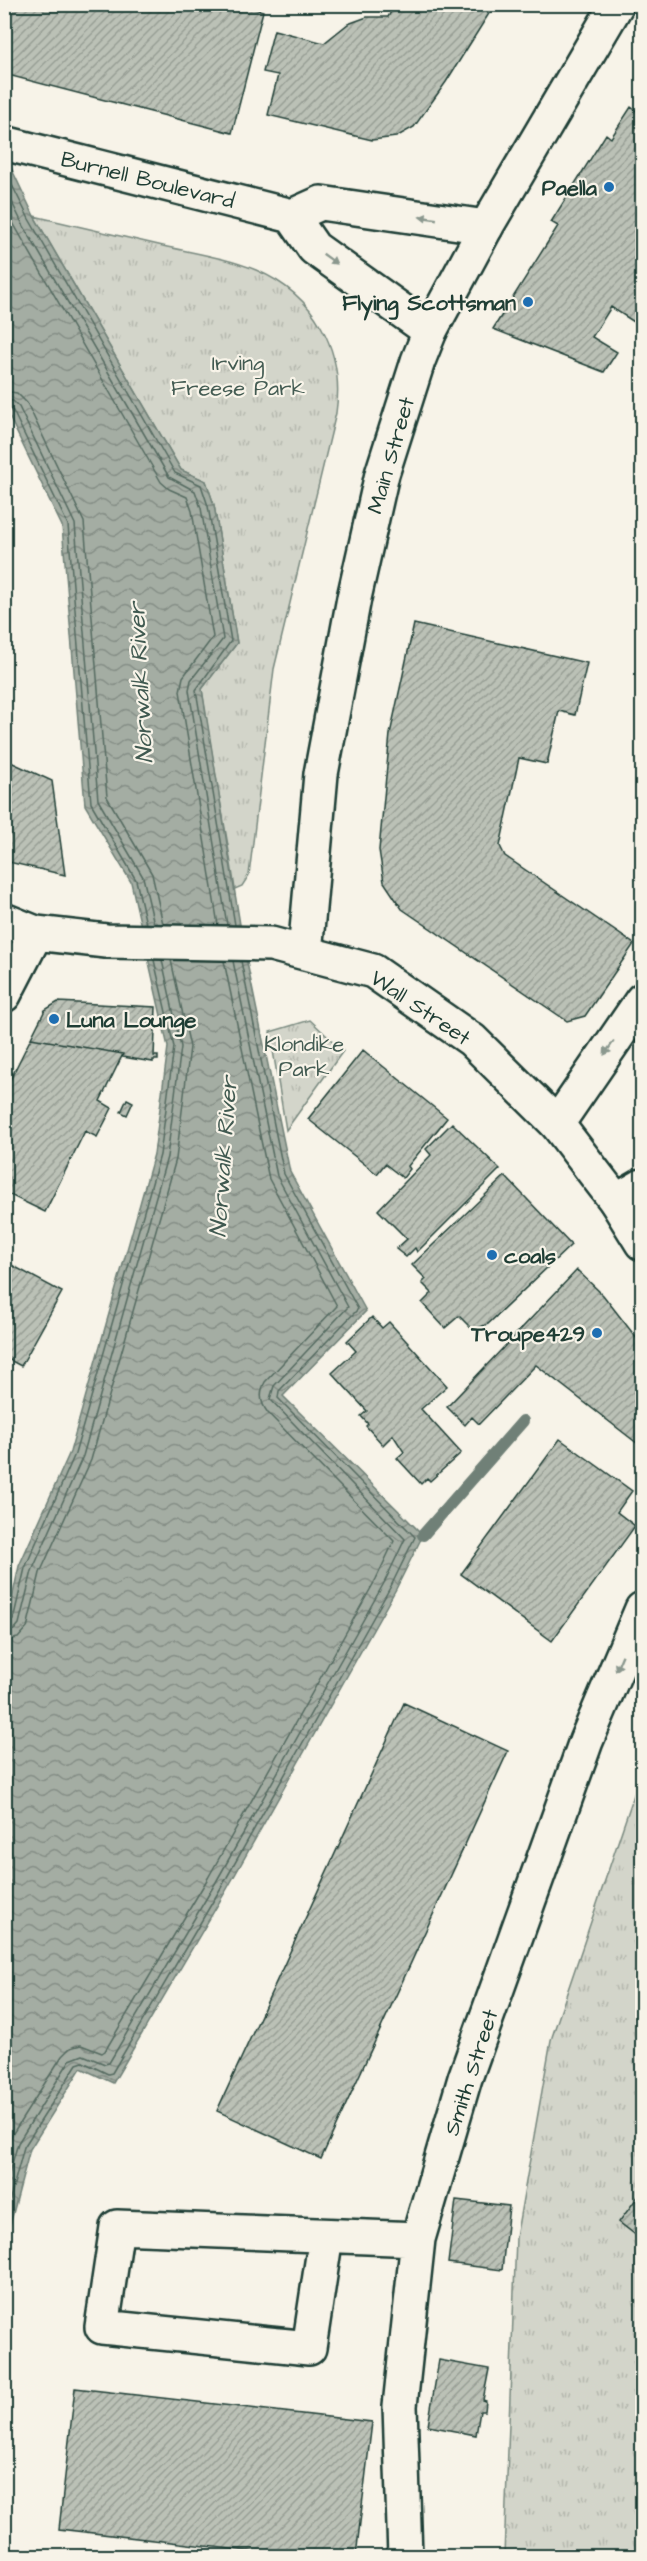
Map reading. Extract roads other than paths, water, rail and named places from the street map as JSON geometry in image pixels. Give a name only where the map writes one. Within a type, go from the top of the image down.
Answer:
[{"type":"main road","name":"Main Street","points":[[305,953],[321,774],[354,598],[382,474],[418,361],[430,331],[486,227],[617,4]]},
{"type":"main road","name":"Burnell Boulevard","points":[[4,143],[292,216]]},
{"type":"main road","points":[[430,331],[314,248],[292,216],[321,203],[486,227]]},
{"type":"main road","name":"Wall Street","points":[[4,920],[36,933],[106,941],[271,944],[373,971],[472,1040],[629,1193],[642,1243]]},
{"type":"main road","points":[[4,996],[36,933]]},
{"type":"main road","points":[[557,1124],[642,1000]]},
{"type":"main road","name":"Smith Street","points":[[405,2556],[400,2406],[418,2240],[465,2078],[585,1741],[642,1610]]},
{"type":"main road","points":[[326,2236],[309,2348],[102,2327],[117,2227],[326,2236],[418,2240]]},
{"type":"water","name":"Norwalk River","points":[[5,155],[34,216],[181,470],[206,481],[214,505],[237,643],[202,689],[243,943],[290,1172],[366,1311],[283,1396],[423,1535],[396,1589],[227,1889],[113,2083],[81,2068],[30,2149],[5,2244],[5,1631],[19,1566],[70,1452],[154,1154],[168,1047],[131,882],[85,805],[62,526],[5,408]]},
{"type":"waterway","points":[[423,1535],[523,1421]]},
{"type":"place","name":"Paella","points":[[609,187]]},
{"type":"place","name":"Flying Scottsman","points":[[528,302]]},
{"type":"place","name":"Luna Lounge","points":[[54,1019]]},
{"type":"place","name":"coals","points":[[492,1255]]},
{"type":"place","name":"Troupe429","points":[[597,1333]]},
{"type":"park label","name":"Irving Freese Park","points":[[238,374]]},
{"type":"park label","name":"Klondike Park","points":[[304,1056]]}]
